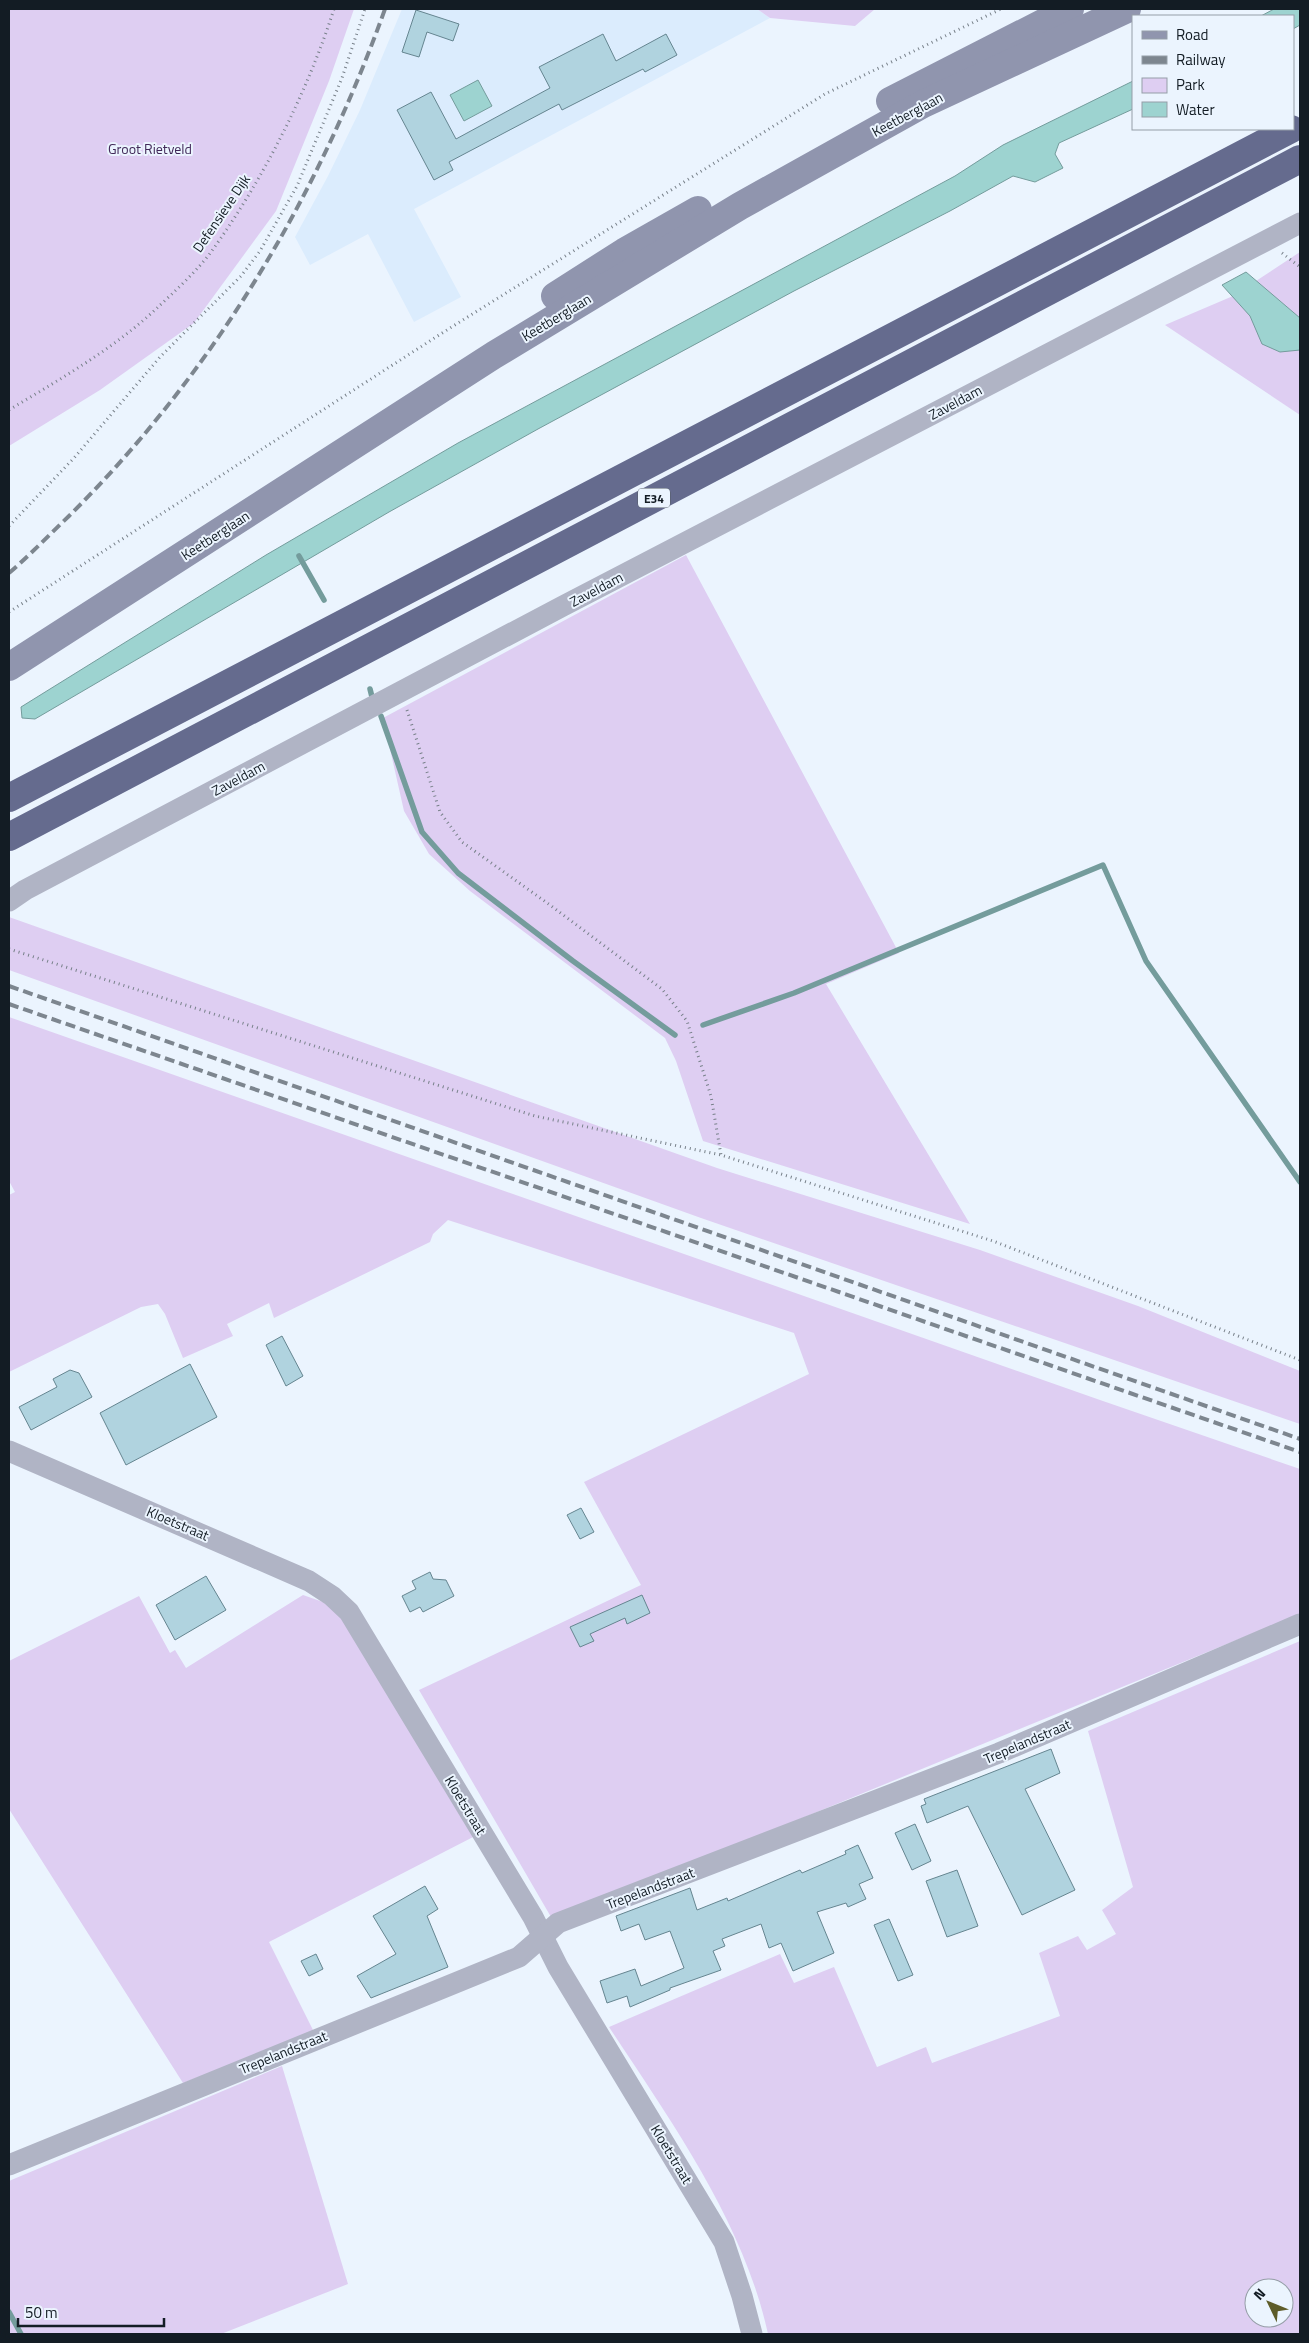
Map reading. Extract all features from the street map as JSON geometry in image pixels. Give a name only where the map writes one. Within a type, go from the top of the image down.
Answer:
[{"type":"highway","name":"E34","points":[[9,798],[1288,130]]},
{"type":"highway","name":"E34","points":[[9,836],[1300,159]]},
{"type":"main road","name":"Keetberglaan","points":[[9,647],[624,252],[919,85],[1070,9]]},
{"type":"main road","name":"Keetberglaan","points":[[9,667],[494,355],[740,206],[923,104],[1128,9]]},
{"type":"street","name":"Zaveldam","points":[[9,901],[25,890],[401,692],[1300,223]]},
{"type":"street","name":"Kloetstraat","points":[[9,1450],[309,1581],[332,1596],[349,1612],[542,1936],[558,1967],[724,2242],[752,2334]]},
{"type":"street","name":"Trepelandstraat","points":[[9,2165],[519,1957],[558,1923],[1000,1753],[1300,1624]]},
{"type":"path","name":"Defensieve Dijk","points":[[9,410],[85,364],[155,310],[210,253],[267,164],[322,46],[334,9]]},
{"type":"path","points":[[9,526],[74,458],[160,356],[241,276],[260,251],[297,186],[342,78],[365,9]]},
{"type":"path","points":[[9,612],[458,323],[825,94],[1001,9]]},
{"type":"path","points":[[401,692],[440,812],[462,842],[662,989],[687,1021],[711,1096],[721,1155]]},
{"type":"path","points":[[9,949],[534,1116],[721,1155],[993,1241],[1300,1360]]},
{"type":"shaded area","points":[[402,9],[757,9],[770,18],[414,209],[461,297],[414,322],[368,234],[310,265],[295,237],[328,176],[360,110]]},
{"type":"green space","name":"Groot Rietveld","points":[[9,9],[354,9],[329,81],[276,211],[194,323],[100,390],[9,446]]},
{"type":"green space","points":[[757,9],[875,9],[855,26],[770,18]]},
{"type":"green space","points":[[1300,252],[1300,415],[1165,325],[1233,296]]},
{"type":"green space","points":[[686,555],[899,953],[826,984],[970,1224],[703,1141],[676,1061],[665,1038],[470,891],[429,854],[404,811],[383,718]]},
{"type":"green space","points":[[9,917],[717,1168],[980,1250],[1138,1306],[1300,1371],[1300,1424],[701,1218],[9,970]]},
{"type":"green space","points":[[9,1017],[1300,1469],[1300,1614],[773,1830],[551,1917],[419,1690],[641,1585],[584,1482],[809,1374],[794,1333],[448,1220],[433,1234],[430,1242],[274,1318],[269,1303],[227,1324],[233,1336],[183,1358],[165,1314],[158,1304],[141,1307],[9,1372],[9,1195],[15,1192],[9,1181]]},
{"type":"green space","points":[[303,1595],[323,1602],[335,1610],[361,1640],[477,1835],[269,1942],[315,2034],[183,2083],[9,1809],[9,1661],[139,1596],[170,1653],[175,1650],[186,1668]]},
{"type":"green space","points":[[1300,1641],[1300,2334],[768,2334],[757,2293],[742,2252],[703,2174],[657,2099],[609,2027],[780,1954],[794,1983],[834,1967],[877,2067],[926,2047],[932,2063],[1060,2016],[1039,1953],[1078,1936],[1087,1950],[1116,1934],[1102,1910],[1133,1887],[1088,1731]]},
{"type":"green space","points":[[282,2066],[348,2284],[221,2334],[9,2334],[9,2181]]},
{"type":"water","points":[[1274,9],[1300,9],[1300,25],[1294,28],[1294,15],[1263,15]]},
{"type":"water","points":[[478,80],[492,106],[464,121],[450,95]]},
{"type":"water","points":[[1132,81],[1132,109],[1059,143],[1055,154],[1063,168],[1035,182],[1013,176],[950,211],[794,291],[389,512],[35,719],[22,718],[21,707],[266,555],[458,443],[955,176],[1003,145]]},
{"type":"water","points":[[1246,272],[1300,318],[1300,350],[1280,352],[1262,344],[1250,316],[1222,285]]},
{"type":"building","points":[[416,10],[459,24],[453,41],[427,32],[419,57],[402,52]]},
{"type":"building","points":[[603,34],[616,61],[666,34],[677,55],[645,72],[643,69],[562,110],[559,104],[449,162],[453,170],[434,180],[397,110],[431,92],[456,139],[550,88],[539,67]]},
{"type":"building","points":[[282,1336],[303,1376],[286,1386],[266,1345]]},
{"type":"building","points":[[190,1364],[217,1417],[126,1465],[100,1413]]},
{"type":"building","points":[[70,1370],[79,1373],[92,1397],[31,1430],[19,1407],[57,1387],[53,1379]]},
{"type":"building","points":[[581,1508],[594,1532],[580,1539],[567,1515]]},
{"type":"building","points":[[430,1572],[433,1579],[446,1580],[454,1596],[423,1612],[420,1607],[410,1612],[402,1596],[416,1589],[412,1581]]},
{"type":"building","points":[[206,1576],[226,1610],[175,1640],[156,1605]]},
{"type":"building","points":[[642,1595],[650,1613],[627,1624],[625,1618],[590,1634],[594,1641],[580,1647],[570,1627]]},
{"type":"building","points":[[1051,1749],[1060,1773],[1025,1789],[1075,1890],[1022,1915],[968,1806],[927,1823],[921,1806],[926,1804],[924,1799]]},
{"type":"building","points":[[915,1824],[931,1861],[912,1870],[895,1833]]},
{"type":"building","points":[[858,1845],[873,1878],[859,1884],[866,1899],[848,1907],[846,1903],[817,1912],[834,1953],[793,1971],[781,1943],[769,1948],[761,1924],[722,1939],[725,1946],[713,1951],[721,1970],[670,1988],[670,1990],[630,2007],[627,1996],[607,2003],[600,1981],[635,1969],[641,1986],[684,1968],[670,1931],[645,1940],[639,1924],[621,1931],[616,1916],[690,1888],[697,1910],[727,1898],[728,1901],[800,1870],[802,1873],[846,1854],[845,1851]]},
{"type":"building","points":[[957,1870],[978,1926],[947,1937],[926,1881]]},
{"type":"building","points":[[425,1886],[438,1909],[427,1916],[448,1967],[371,1998],[357,1976],[396,1954],[373,1916]]},
{"type":"building","points":[[889,1919],[913,1975],[898,1981],[874,1925]]},
{"type":"building","points":[[316,1954],[323,1969],[309,1976],[301,1961]]},
{"type":"waterway","points":[[299,556],[324,600]]},
{"type":"waterway","points":[[370,689],[372,697]]},
{"type":"waterway","points":[[381,716],[422,832],[458,873],[573,961],[675,1035]]},
{"type":"waterway","points":[[703,1025],[794,993],[1103,865],[1146,961],[1300,1182]]},
{"type":"waterway","points":[[9,2312],[21,2334]]},
{"type":"railway","points":[[9,573],[69,516],[121,461],[170,403],[214,343],[256,280],[293,215],[327,148],[358,79],[385,9]]},
{"type":"railway","points":[[9,986],[1300,1439]]},
{"type":"railway","points":[[9,1004],[1300,1452]]}]
